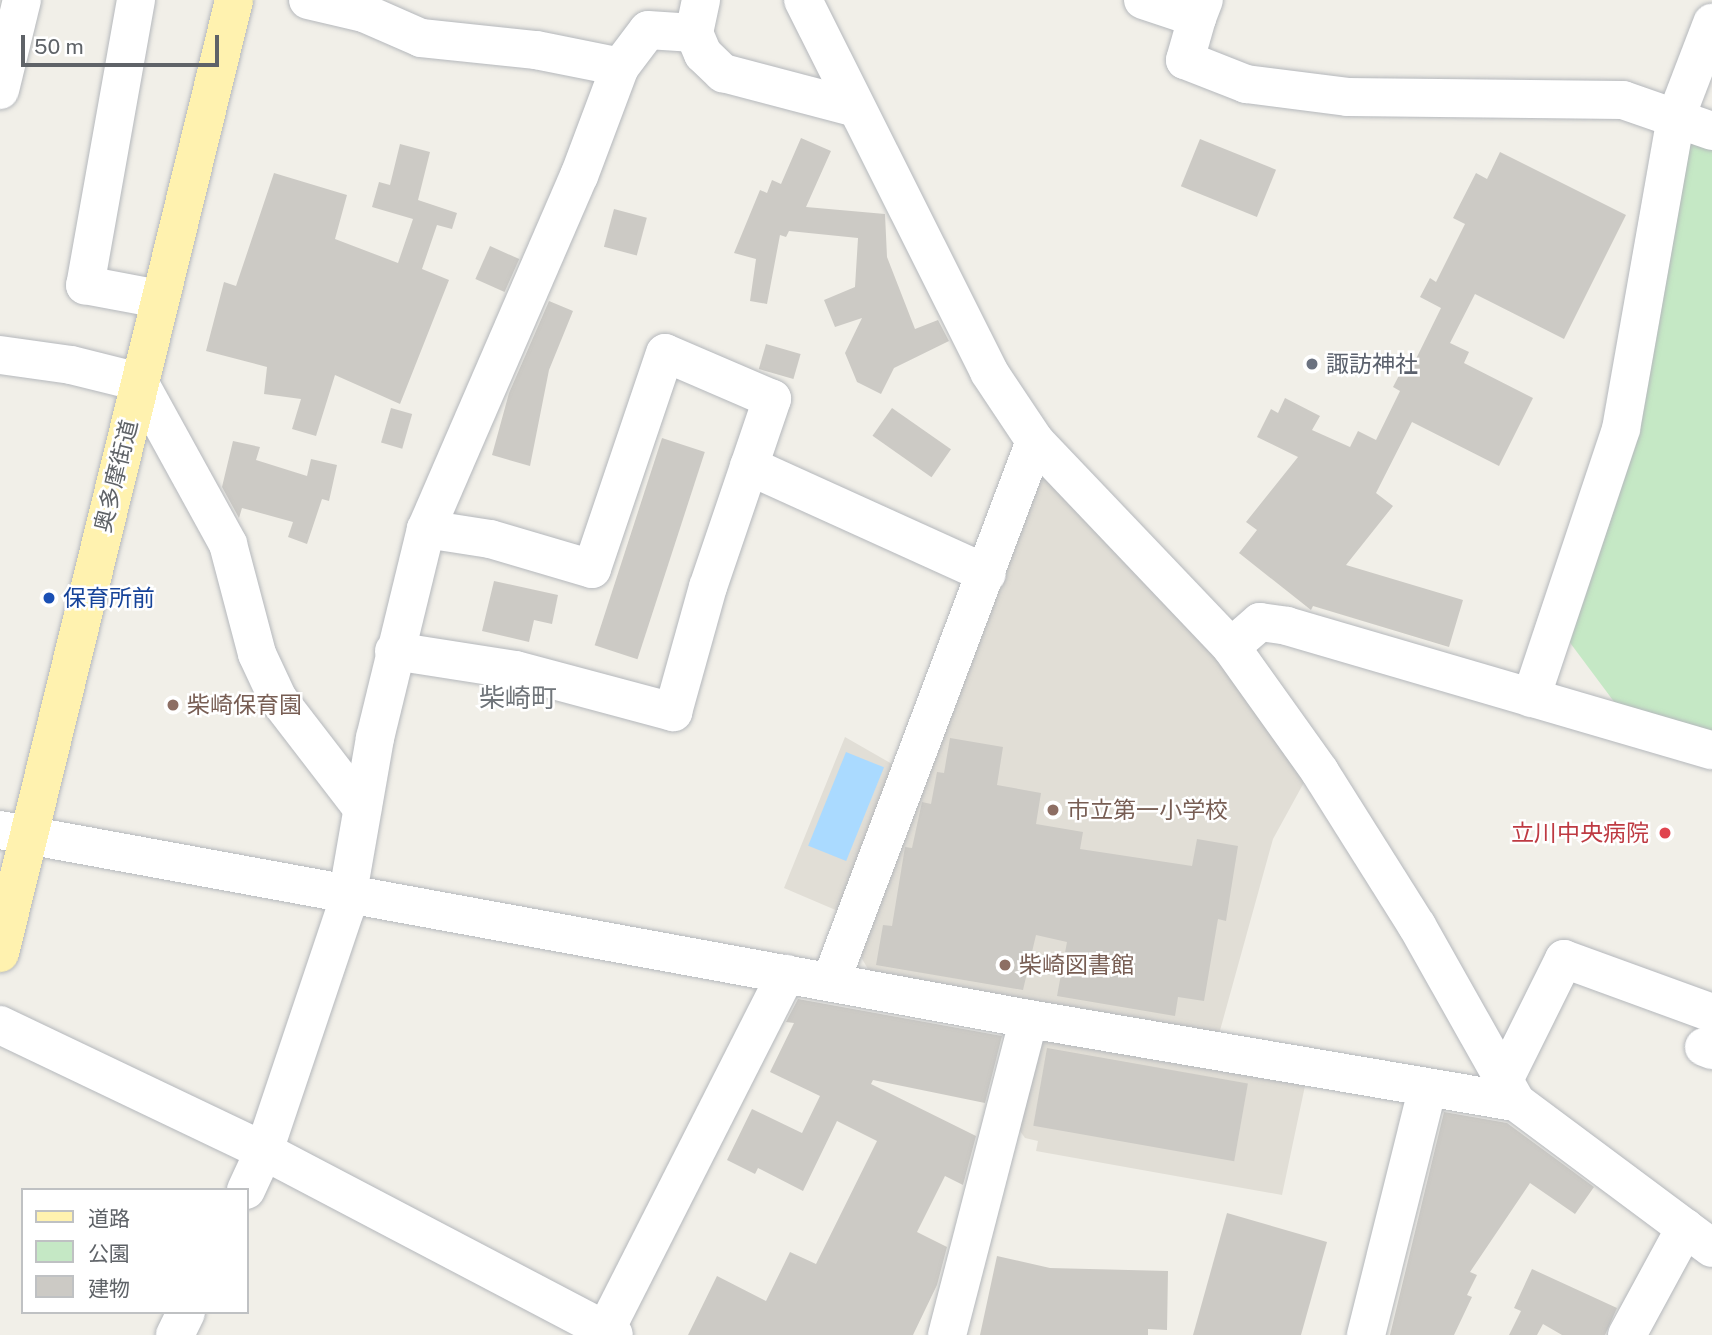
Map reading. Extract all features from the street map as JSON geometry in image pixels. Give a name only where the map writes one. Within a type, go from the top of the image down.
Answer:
[{"type":"main road","name":"奥多摩街道","points":[[0,953],[14,832],[139,382],[234,0]]},
{"type":"street","points":[[0,90],[22,0]]},
{"type":"street","points":[[136,0],[85,285],[159,299]]},
{"type":"street","points":[[308,0],[364,13],[421,38],[536,50],[620,67]]},
{"type":"street","points":[[803,0],[853,107],[989,372],[1035,441],[1231,647],[1321,772],[1417,926],[1510,1091],[1698,1238],[1627,1335]]},
{"type":"street","points":[[1143,0],[1201,9],[1185,60],[1246,84],[1347,97],[1623,100],[1712,131]]},
{"type":"street","points":[[247,1188],[264,1151],[348,894],[362,808],[394,651],[426,529],[579,176],[620,67],[648,30],[697,17],[703,54],[723,73],[853,107]]},
{"type":"street","points":[[1531,698],[1620,429],[1676,117],[1712,23]]},
{"type":"street","points":[[394,651],[516,670],[673,712],[772,399],[666,353],[592,569],[490,539],[426,529]]},
{"type":"street","points":[[0,355],[71,365],[139,382],[228,544],[257,654],[278,699],[362,808]]},
{"type":"street","points":[[831,982],[1035,441]]},
{"type":"street","points":[[749,466],[987,574]]},
{"type":"street","points":[[1231,647],[1260,622],[1287,626],[1712,750]]},
{"type":"street","points":[[14,832],[1427,1090],[1510,1091]]},
{"type":"street","points":[[1510,1091],[1564,959],[1710,1037]]},
{"type":"street","points":[[0,1025],[264,1151],[607,1334],[786,974]]},
{"type":"street","points":[[947,1335],[1029,1019]]},
{"type":"street","points":[[1366,1335],[1427,1090]]},
{"type":"street","points":[[175,1335],[185,1314]]},
{"type":"shaded area","name":"市立第一小学校","points":[[1046,469],[1221,649],[1307,777],[1273,839],[1211,1063],[1306,1081],[1282,1195],[1036,1151],[1038,1141],[1025,1138],[1015,1124],[1045,1008],[872,976],[857,950],[866,923],[784,888],[845,737],[920,780],[1036,474]]},
{"type":"green space","points":[[1691,139],[1712,148],[1712,732],[1615,703],[1568,640]]},
{"type":"water","points":[[846,752],[884,767],[846,861],[808,846]]},
{"type":"building","points":[[801,138],[831,151],[806,207],[885,214],[887,257],[915,329],[938,320],[949,341],[894,368],[881,394],[857,382],[845,353],[862,318],[835,327],[824,300],[855,287],[858,238],[789,231],[786,237],[780,235],[767,304],[750,301],[756,259],[734,253],[760,190],[767,193],[772,180],[781,184]]},
{"type":"building","points":[[1200,139],[1276,170],[1257,217],[1181,186]]},
{"type":"building","points":[[400,144],[430,152],[418,200],[457,213],[452,229],[437,225],[422,269],[449,280],[400,404],[335,375],[316,436],[292,429],[301,399],[264,394],[267,367],[206,351],[224,282],[236,286],[274,173],[347,195],[335,239],[398,263],[413,219],[372,207],[379,182],[390,185]]},
{"type":"building","points":[[1500,152],[1626,215],[1564,339],[1475,294],[1450,343],[1469,352],[1464,363],[1533,398],[1499,466],[1412,422],[1376,493],[1393,506],[1346,565],[1463,600],[1449,647],[1313,606],[1311,610],[1239,553],[1257,530],[1246,522],[1298,457],[1257,437],[1271,409],[1278,413],[1285,398],[1320,416],[1312,430],[1350,447],[1358,431],[1376,440],[1400,391],[1393,387],[1407,360],[1414,363],[1441,308],[1420,297],[1430,278],[1436,282],[1465,224],[1453,218],[1476,173],[1487,179]]},
{"type":"building","points":[[614,209],[647,218],[637,255],[604,247]]},
{"type":"building","points":[[490,246],[519,259],[505,292],[475,279]]},
{"type":"building","points":[[549,301],[573,311],[549,370],[530,466],[492,455],[509,393]]},
{"type":"building","points":[[766,344],[801,354],[793,379],[759,369]]},
{"type":"building","points":[[391,408],[412,414],[402,449],[381,443]]},
{"type":"building","points":[[892,408],[951,449],[931,477],[872,436]]},
{"type":"building","points":[[662,438],[705,452],[637,659],[595,645]]},
{"type":"building","points":[[233,441],[260,447],[256,460],[307,476],[311,459],[337,465],[329,501],[322,499],[307,544],[288,537],[293,522],[242,508],[239,518],[222,487]]},
{"type":"building","points":[[494,581],[558,595],[552,624],[534,620],[529,642],[482,631]]},
{"type":"building","points":[[950,738],[1003,747],[997,785],[1041,793],[1036,824],[1083,832],[1080,849],[1192,866],[1197,839],[1238,846],[1226,921],[1218,919],[1204,1001],[1178,997],[1175,1016],[1057,996],[1067,942],[1036,935],[1023,990],[876,965],[883,925],[892,926],[905,847],[912,848],[922,802],[931,804],[937,772],[944,773]]},
{"type":"building","points":[[798,999],[1002,1036],[985,1103],[873,1080],[871,1084],[976,1136],[963,1185],[945,1176],[917,1232],[947,1247],[937,1285],[913,1335],[688,1335],[717,1276],[766,1301],[790,1252],[816,1264],[877,1141],[837,1121],[803,1191],[758,1168],[755,1174],[727,1160],[752,1109],[802,1133],[820,1096],[770,1072],[794,1023],[786,1022]]},
{"type":"building","points":[[1047,1048],[1248,1083],[1234,1161],[1033,1126]]},
{"type":"building","points":[[1444,1112],[1507,1123],[1594,1187],[1575,1214],[1530,1183],[1470,1272],[1477,1275],[1467,1295],[1472,1297],[1454,1335],[1390,1335]]},
{"type":"building","points":[[1227,1213],[1327,1242],[1301,1335],[1193,1335]]},
{"type":"building","points":[[997,1256],[1050,1268],[1168,1271],[1167,1330],[1148,1329],[1148,1335],[980,1335]]},
{"type":"building","points":[[1532,1269],[1617,1308],[1605,1335],[1562,1335],[1543,1324],[1537,1335],[1509,1335],[1521,1311],[1514,1308]]},
{"type":"place","name":"諏訪神社","points":[[1312,364]]},
{"type":"place","name":"保育所前","points":[[49,598]]},
{"type":"place","name":"柴崎保育園","points":[[173,705]]},
{"type":"place","name":"市立第一小学校","points":[[1053,810]]},
{"type":"place","name":"立川中央病院","points":[[1665,833]]},
{"type":"place","name":"柴崎図書館","points":[[1005,965]]},
{"type":"district","name":"柴崎町","points":[[518,698]]}]
